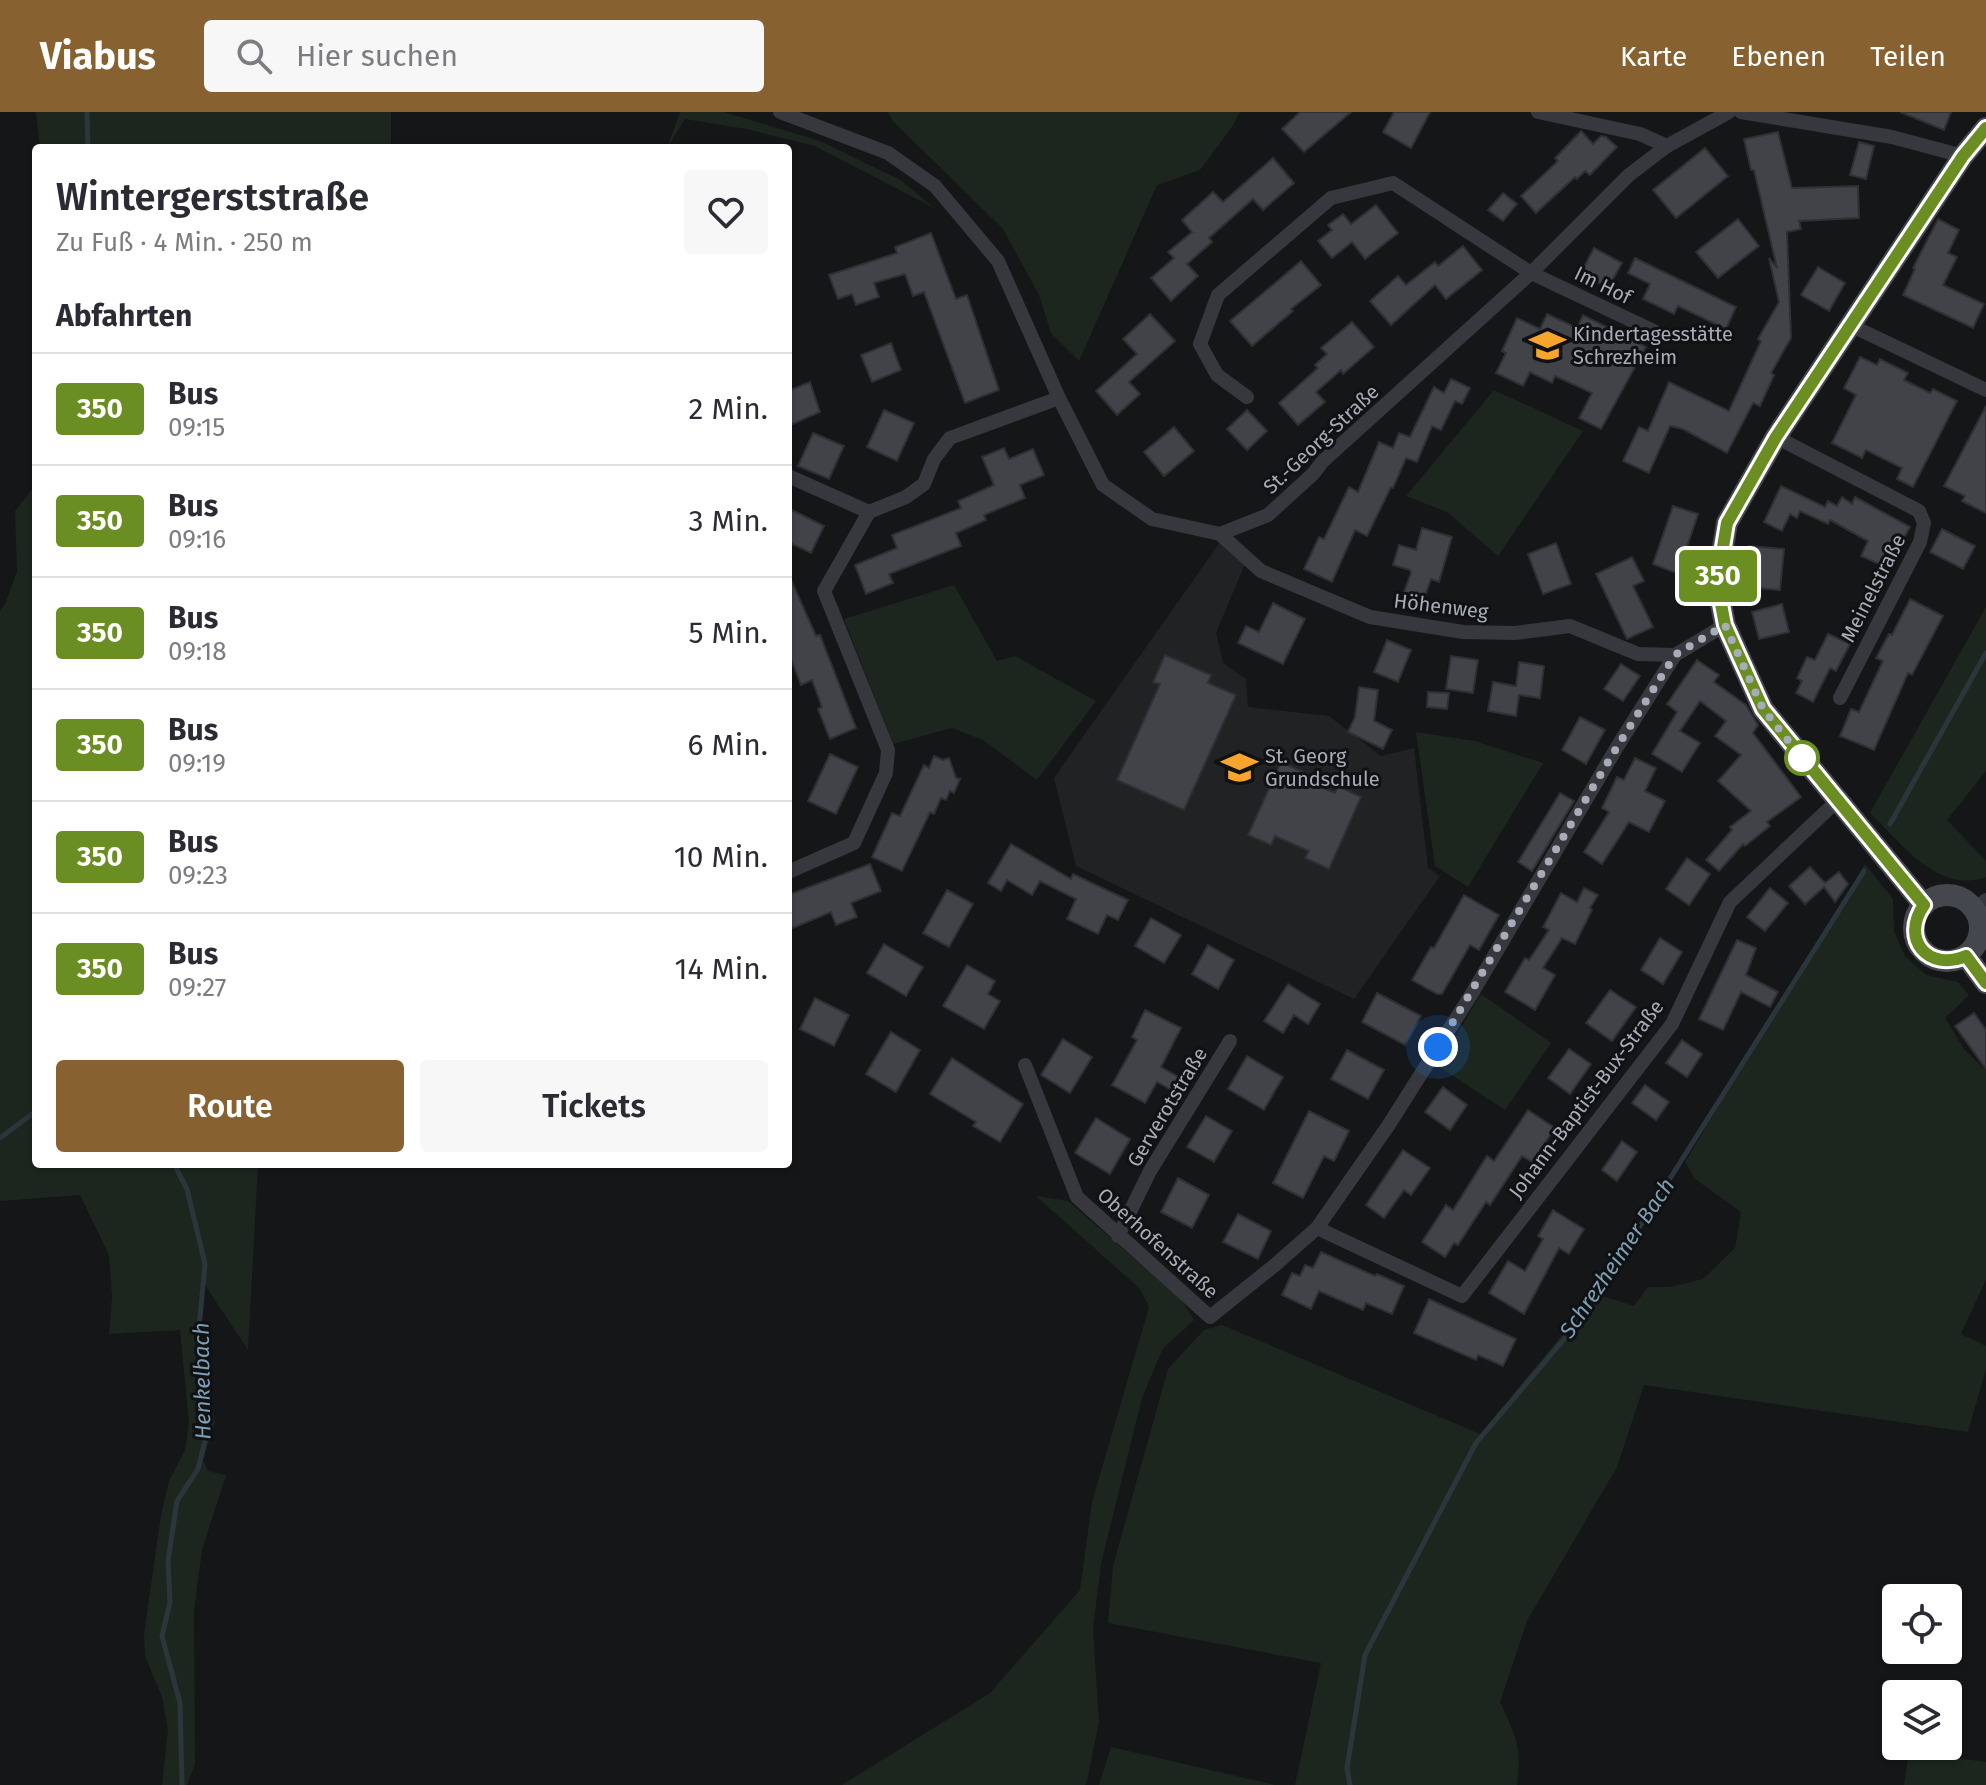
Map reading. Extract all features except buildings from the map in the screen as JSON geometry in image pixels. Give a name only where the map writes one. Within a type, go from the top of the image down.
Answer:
[{"type":"street","points":[[780,112],[888,153],[935,186],[998,261],[1059,398],[1103,485],[1152,519],[1220,534]]},
{"type":"street","points":[[1538,112],[1640,134],[1667,146]]},
{"type":"street","name":"St.-Georg-Straße","points":[[1220,534],[1268,515],[1323,461],[1531,273],[1629,175],[1667,146],[1729,112]]},
{"type":"street","points":[[1741,112],[1892,137],[1963,156]]},
{"type":"street","points":[[1924,905],[1763,709],[1725,625],[1717,583],[1727,523],[1776,437],[1963,156],[1986,128]]},
{"type":"street","name":"Im Hof","points":[[1247,397],[1217,375],[1200,344],[1218,295],[1331,198],[1393,183],[1531,273],[1658,333]]},
{"type":"street","points":[[1850,325],[1986,390]]},
{"type":"street","points":[[792,870],[854,843],[886,773],[888,750],[824,591],[869,512],[906,497],[924,484],[934,459],[950,438],[1059,398]]},
{"type":"street","name":"Meinelstraße","points":[[1776,437],[1919,511],[1924,523],[1920,542],[1840,698]]},
{"type":"street","points":[[792,478],[869,512]]},
{"type":"street","name":"Höhenweg","points":[[1220,534],[1261,571],[1370,617],[1463,632],[1515,633],[1570,626],[1638,654],[1675,655]]},
{"type":"street","points":[[1317,1228],[1388,1126],[1471,995],[1617,747],[1675,655],[1725,625]]},
{"type":"street","name":"Johann-Baptist-Bux-Straße","points":[[1317,1228],[1462,1296],[1672,1024],[1730,902],[1837,801]]},
{"type":"street","points":[[1950,895],[1980,905],[1979,940],[1966,956],[1945,962],[1926,954],[1915,935],[1917,914],[1924,905],[1940,896],[1950,895]]},
{"type":"street","points":[[1966,956],[1986,983]]},
{"type":"street","name":"Gerverotstraße","points":[[1118,1236],[1150,1171],[1230,1041]]},
{"type":"street","name":"Oberhofenstraße","points":[[1025,1065],[1077,1197],[1210,1317],[1317,1228]]},
{"type":"shaded area","points":[[36,112],[391,112],[391,144],[40,144]]},
{"type":"shaded area","points":[[680,112],[724,112],[820,141],[902,181],[934,208],[815,146],[746,129],[685,119],[668,144]]},
{"type":"shaded area","points":[[888,112],[1240,112],[1200,170],[1157,185],[1079,361],[1051,333],[1039,295],[1003,229],[892,120]]},
{"type":"shaded area","points":[[1494,390],[1583,431],[1498,556],[1447,512],[1406,496]]},
{"type":"shaded area","points":[[32,489],[32,1168],[258,1168],[248,1350],[203,1282],[200,1329],[215,1422],[203,1460],[208,1471],[226,1475],[202,1550],[194,1611],[195,1764],[187,1785],[162,1785],[168,1730],[162,1697],[145,1656],[144,1634],[161,1515],[169,1481],[185,1450],[189,1422],[180,1330],[109,1334],[112,1297],[109,1255],[80,1195],[0,1201],[0,611],[17,572],[15,511]]},
{"type":"shaded area","name":"St. Georg Grundschule","points":[[1220,542],[1245,564],[1216,633],[1223,663],[1246,679],[1248,707],[1329,716],[1381,756],[1414,748],[1428,868],[1440,876],[1354,999],[1076,866],[1054,778]]},
{"type":"shaded area","points":[[954,585],[997,661],[1015,656],[1096,701],[1037,780],[983,740],[952,728],[893,744],[844,619]]},
{"type":"shaded area","points":[[1986,607],[1986,771],[1947,820],[1986,861],[1986,877],[1969,881],[1952,879],[1922,863],[1870,813]]},
{"type":"shaded area","points":[[1416,732],[1475,741],[1543,763],[1468,887],[1435,866]]},
{"type":"shaded area","points":[[1865,864],[1893,899],[1894,931],[1905,956],[1926,975],[1958,982],[1969,995],[1945,1018],[1964,1049],[1986,1071],[1986,1280],[1961,1334],[1986,1346],[1986,1369],[1968,1432],[1644,1385],[1617,1467],[1527,1621],[1500,1702],[1516,1742],[1519,1760],[1517,1785],[1295,1785],[1321,1663],[1108,1623],[1113,1566],[1168,1369],[1204,1330],[1222,1325],[1480,1434],[1596,1294],[1634,1306],[1648,1287],[1670,1287],[1703,1279],[1735,1248],[1741,1212],[1695,1179],[1685,1162]]},
{"type":"shaded area","points":[[1481,994],[1551,1043],[1505,1110],[1438,1066]]},
{"type":"shaded area","points":[[1036,1196],[1068,1201],[1181,1299],[1194,1320],[1163,1348],[1142,1398],[1101,1564],[1093,1629],[1099,1722],[1087,1781],[1085,1785],[842,1785],[990,1693],[1080,1590],[1092,1502],[1149,1307],[1140,1289]]},
{"type":"shaded area","points":[[1111,1747],[1275,1785],[1099,1785]]},
{"type":"shaded area","points":[[1962,1759],[1986,1762],[1986,1785],[1904,1785],[1908,1760]]},
{"type":"waterway","name":"Henkelbach","points":[[87,112],[88,144]]},
{"type":"waterway","name":"Schrezheimer Bach","points":[[1890,824],[1986,653]]},
{"type":"waterway","name":"Schrezheimer Bach","points":[[1350,1785],[1347,1768],[1365,1655],[1476,1443],[1582,1318],[1864,871]]},
{"type":"waterway","points":[[0,1138],[32,1114]]},
{"type":"waterway","name":"Henkelbach","points":[[176,1168],[187,1189],[205,1264],[199,1328],[206,1437],[198,1469],[177,1501],[168,1561],[170,1602],[162,1636],[180,1703],[182,1785]]},
{"type":"bus line","name":"350","points":[[1986,128],[1963,156],[1776,437],[1727,523],[1717,583],[1725,625],[1763,709],[1924,905],[1914,924],[1919,945],[1926,954],[1945,962],[1966,956],[1986,983]]},
{"type":"place","name":"Kindertagesstätte Schrezheim","points":[[1547,345]]},
{"type":"place","name":"St. Georg Grundschule","points":[[1239,767]]},
{"type":"route","points":[[1438,1047],[1675,655],[1725,625],[1763,709],[1802,758]]}]
